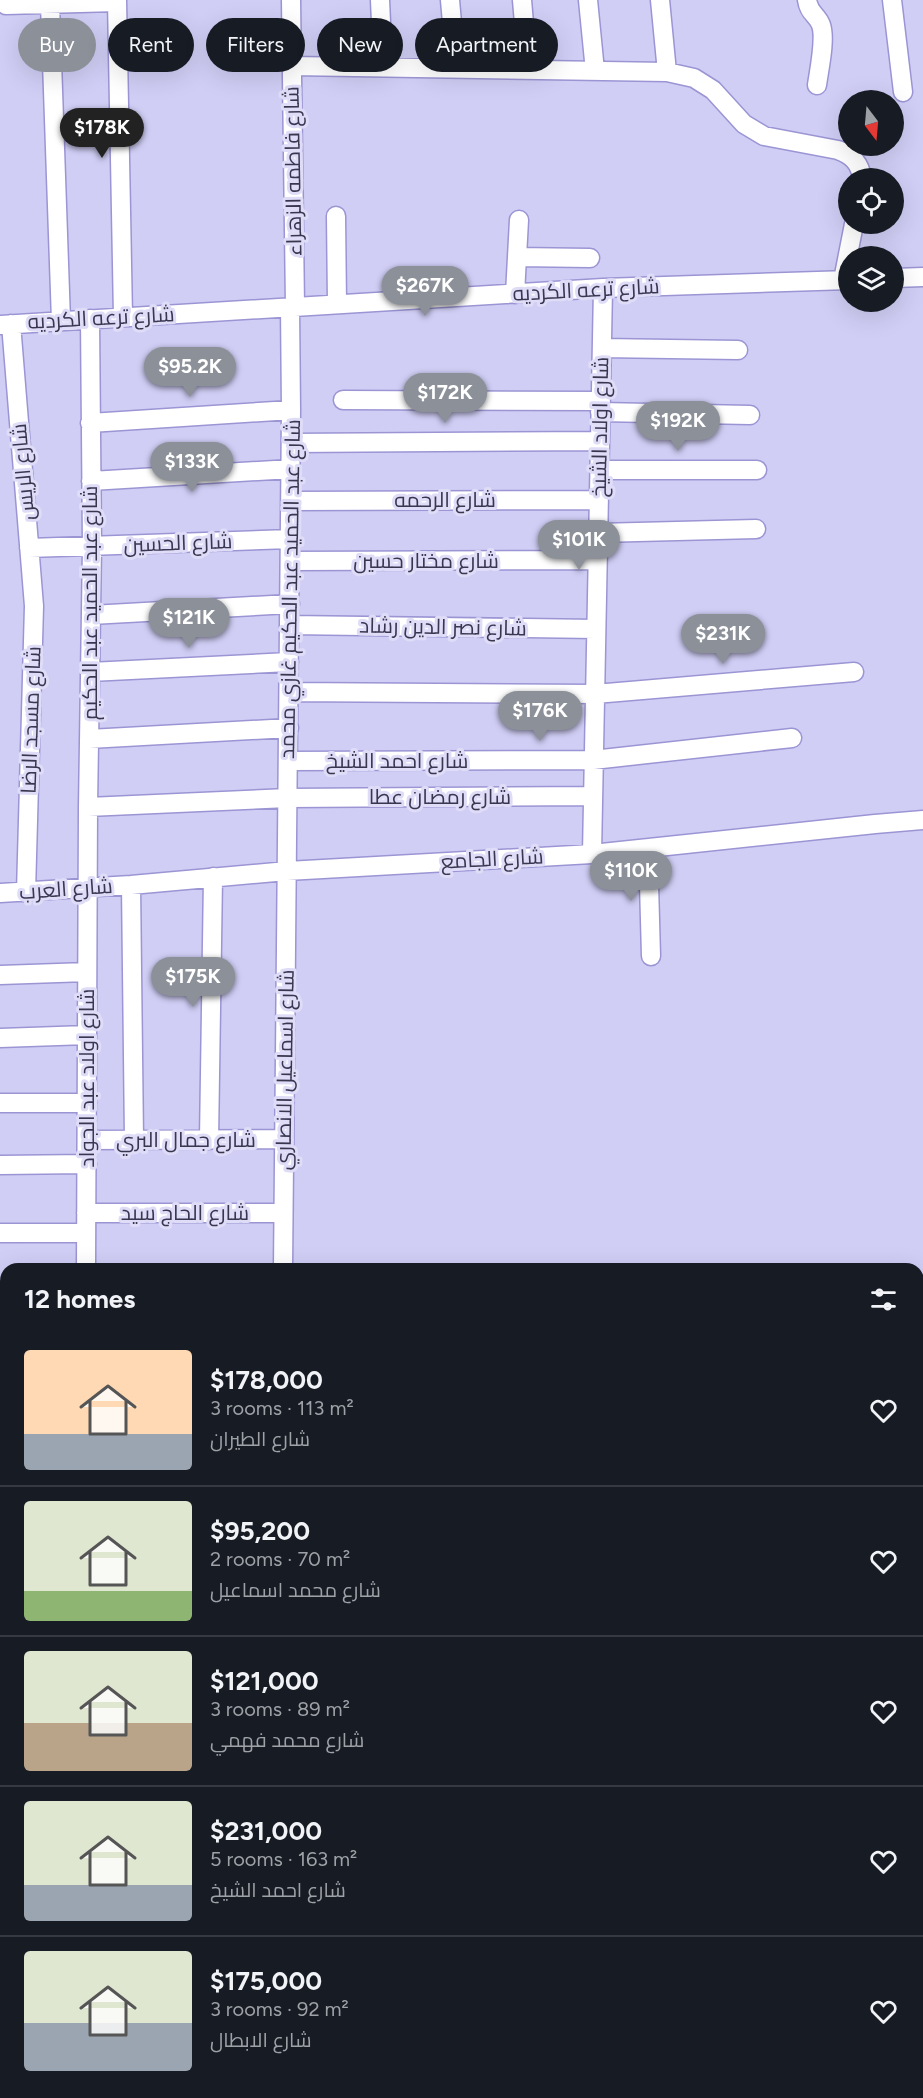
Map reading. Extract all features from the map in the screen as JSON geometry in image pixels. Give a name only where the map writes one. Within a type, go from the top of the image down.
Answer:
[{"type":"street","name":"شارع فاطمه الزهراء","points":[[291,0],[291,18]]},
{"type":"street","points":[[380,0],[381,18]]},
{"type":"street","points":[[450,0],[452,18]]},
{"type":"street","points":[[522,0],[524,18]]},
{"type":"street","points":[[588,0],[595,71]]},
{"type":"street","points":[[660,0],[667,72]]},
{"type":"street","points":[[807,0],[810,11],[818,19],[822,33],[817,85]]},
{"type":"street","points":[[892,0],[903,90]]},
{"type":"street","points":[[4,7],[117,1],[123,317]]},
{"type":"street","points":[[50,4],[62,321]]},
{"type":"street","points":[[558,70],[667,72],[694,78],[713,90],[744,124],[765,136],[848,153],[860,168]]},
{"type":"street","name":"شارع فاطمه الزهراء","points":[[292,72],[292,307]]},
{"type":"street","points":[[336,216],[337,304]]},
{"type":"street","points":[[515,294],[519,220]]},
{"type":"street","points":[[517,258],[590,258]]},
{"type":"street","points":[[904,278],[923,277]]},
{"type":"street","name":"شارع ترعه الكرديه","points":[[6,324],[603,288],[838,280]]},
{"type":"street","name":"شارع اولاد الشيخ","points":[[591,854],[603,288]]},
{"type":"street","name":"شارع عبد الحميد عبد الحكيم غازي محمد","points":[[287,871],[292,307]]},
{"type":"street","name":"شارع عبد الحميد عبد الحكيم","points":[[88,887],[92,546],[90,319]]},
{"type":"street","name":"شارع الريس","points":[[6,324],[29,548]]},
{"type":"street","points":[[602,348],[738,350]]},
{"type":"street","points":[[343,400],[600,407],[750,415]]},
{"type":"street","points":[[90,423],[291,410]]},
{"type":"street","points":[[291,443],[600,441]]},
{"type":"street","points":[[91,481],[291,469]]},
{"type":"street","points":[[599,470],[757,470]]},
{"type":"street","name":"شارع الرحمه","points":[[291,501],[598,500]]},
{"type":"street","points":[[598,533],[756,529]]},
{"type":"street","name":"شارع الحسين","points":[[29,548],[290,539]]},
{"type":"street","name":"شارع مسجد الرضا","points":[[26,892],[34,606],[29,548]]},
{"type":"street","name":"شارع مختار حسين","points":[[290,561],[597,560]]},
{"type":"street","points":[[91,615],[290,604]]},
{"type":"street","name":"شارع نصر الدين رشاد","points":[[290,624],[596,629]]},
{"type":"street","points":[[90,672],[289,662]]},
{"type":"street","points":[[289,692],[595,694],[854,672]]},
{"type":"street","points":[[89,739],[289,728]]},
{"type":"street","name":"شارع احمد الشيخ","points":[[288,761],[593,760],[792,738]]},
{"type":"street","name":"شارع رمضان عطا","points":[[88,807],[288,798],[593,796]]},
{"type":"street","name":"شارع الجامع","points":[[131,885],[287,871],[591,854],[923,820]]},
{"type":"street","points":[[648,848],[651,956]]},
{"type":"street","name":"شارع اسماعيل الانصاري","points":[[283,1263],[287,871]]},
{"type":"street","points":[[209,1140],[213,877]]},
{"type":"street","points":[[131,885],[134,1140]]},
{"type":"street","name":"شارع العرب","points":[[0,893],[131,885]]},
{"type":"street","name":"شارع اولاد عبد الجواد","points":[[86,1263],[88,887]]},
{"type":"street","points":[[0,975],[87,972]]},
{"type":"street","points":[[0,1038],[87,1035]]},
{"type":"street","points":[[0,1103],[87,1103]]},
{"type":"street","name":"شارع جمال البري","points":[[87,1140],[284,1139]]},
{"type":"street","points":[[0,1165],[87,1164]]},
{"type":"street","name":"شارع الحاج سيد","points":[[87,1214],[283,1213]]},
{"type":"street","points":[[0,1233],[86,1233]]}]
